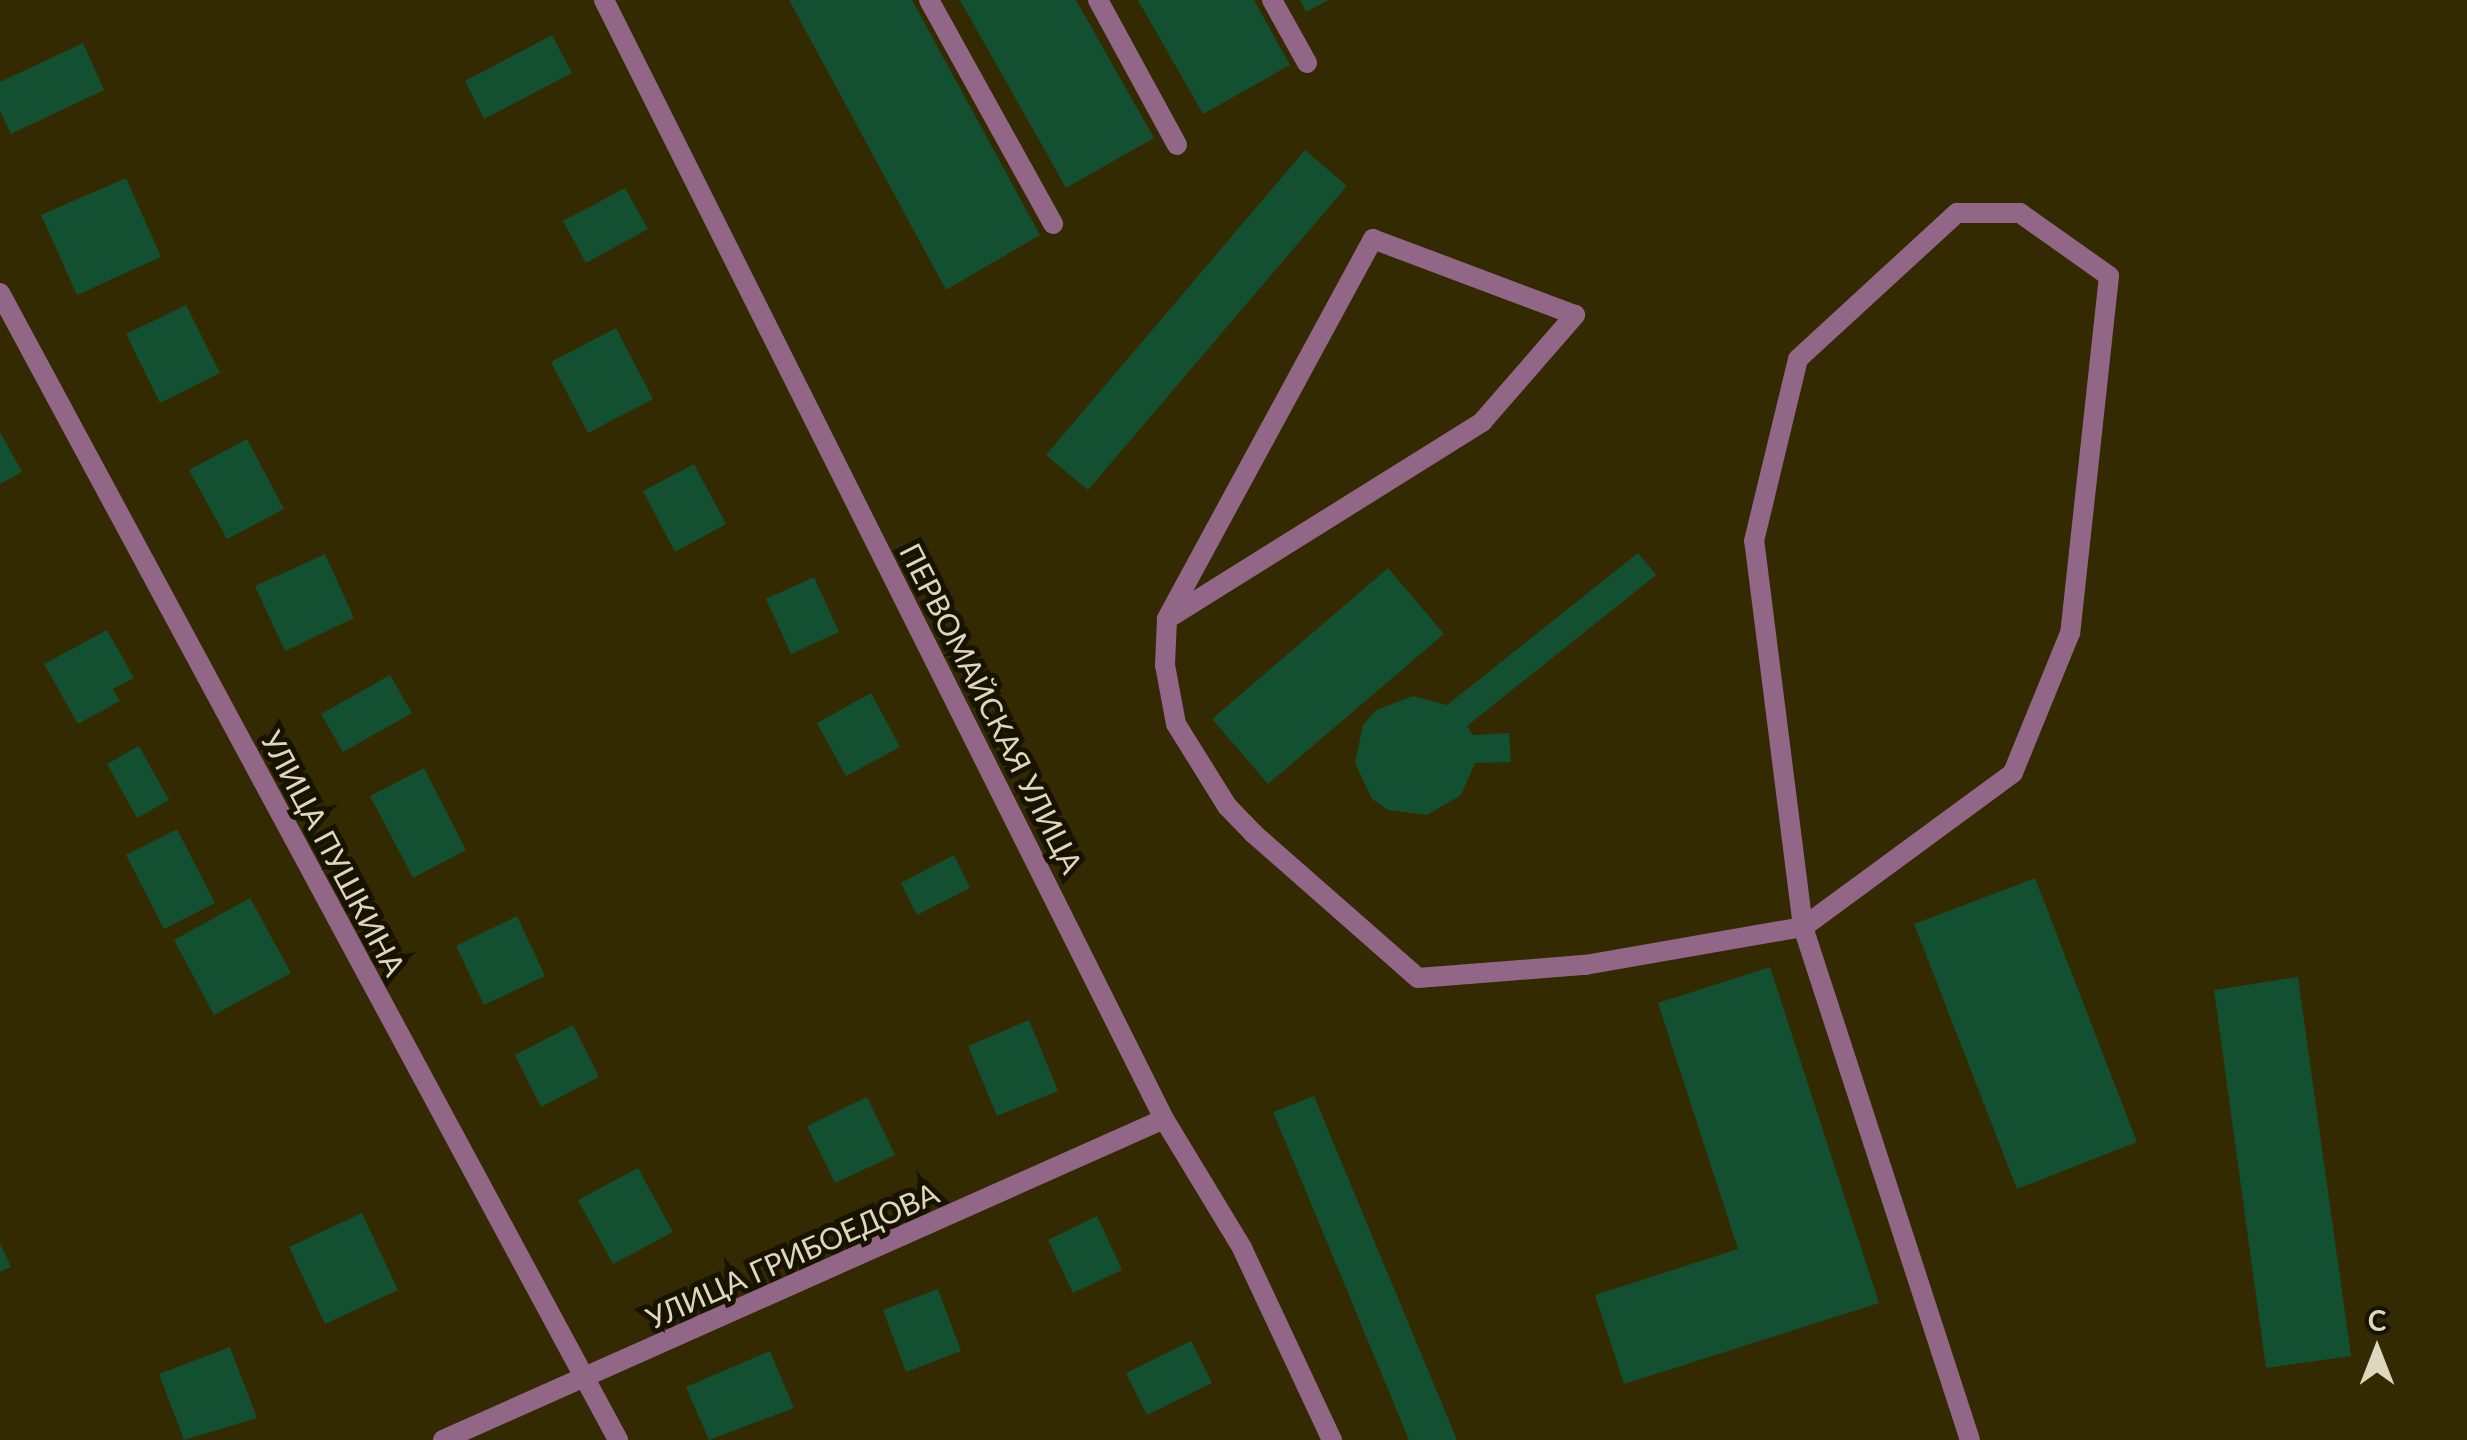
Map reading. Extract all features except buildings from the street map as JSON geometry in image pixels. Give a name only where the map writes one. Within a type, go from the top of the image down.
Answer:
[{"type":"street","name":"ПЕРВОМАЙСКАЯ УЛИЦА","points":[[604,0],[1164,1119],[1242,1248],[1332,1440]]},
{"type":"street","points":[[929,0],[1053,224]]},
{"type":"street","points":[[1098,0],[1177,145]]},
{"type":"street","points":[[1272,0],[1307,63]]},
{"type":"street","points":[[1167,619],[1482,422],[1575,316],[1373,239],[1167,619],[1168,694],[1186,746],[1211,783],[1285,865],[1418,978],[1585,965],[1803,927],[2013,773],[2070,634],[2110,276],[2020,213],[1957,213],[1798,358],[1754,541],[1803,927],[1970,1440]]},
{"type":"street","name":"УЛИЦА ПУШКИНА","points":[[0,293],[618,1440]]},
{"type":"street","name":"УЛИЦА ГРИБОЕДОВА","points":[[443,1440],[584,1382],[1164,1119]]}]
